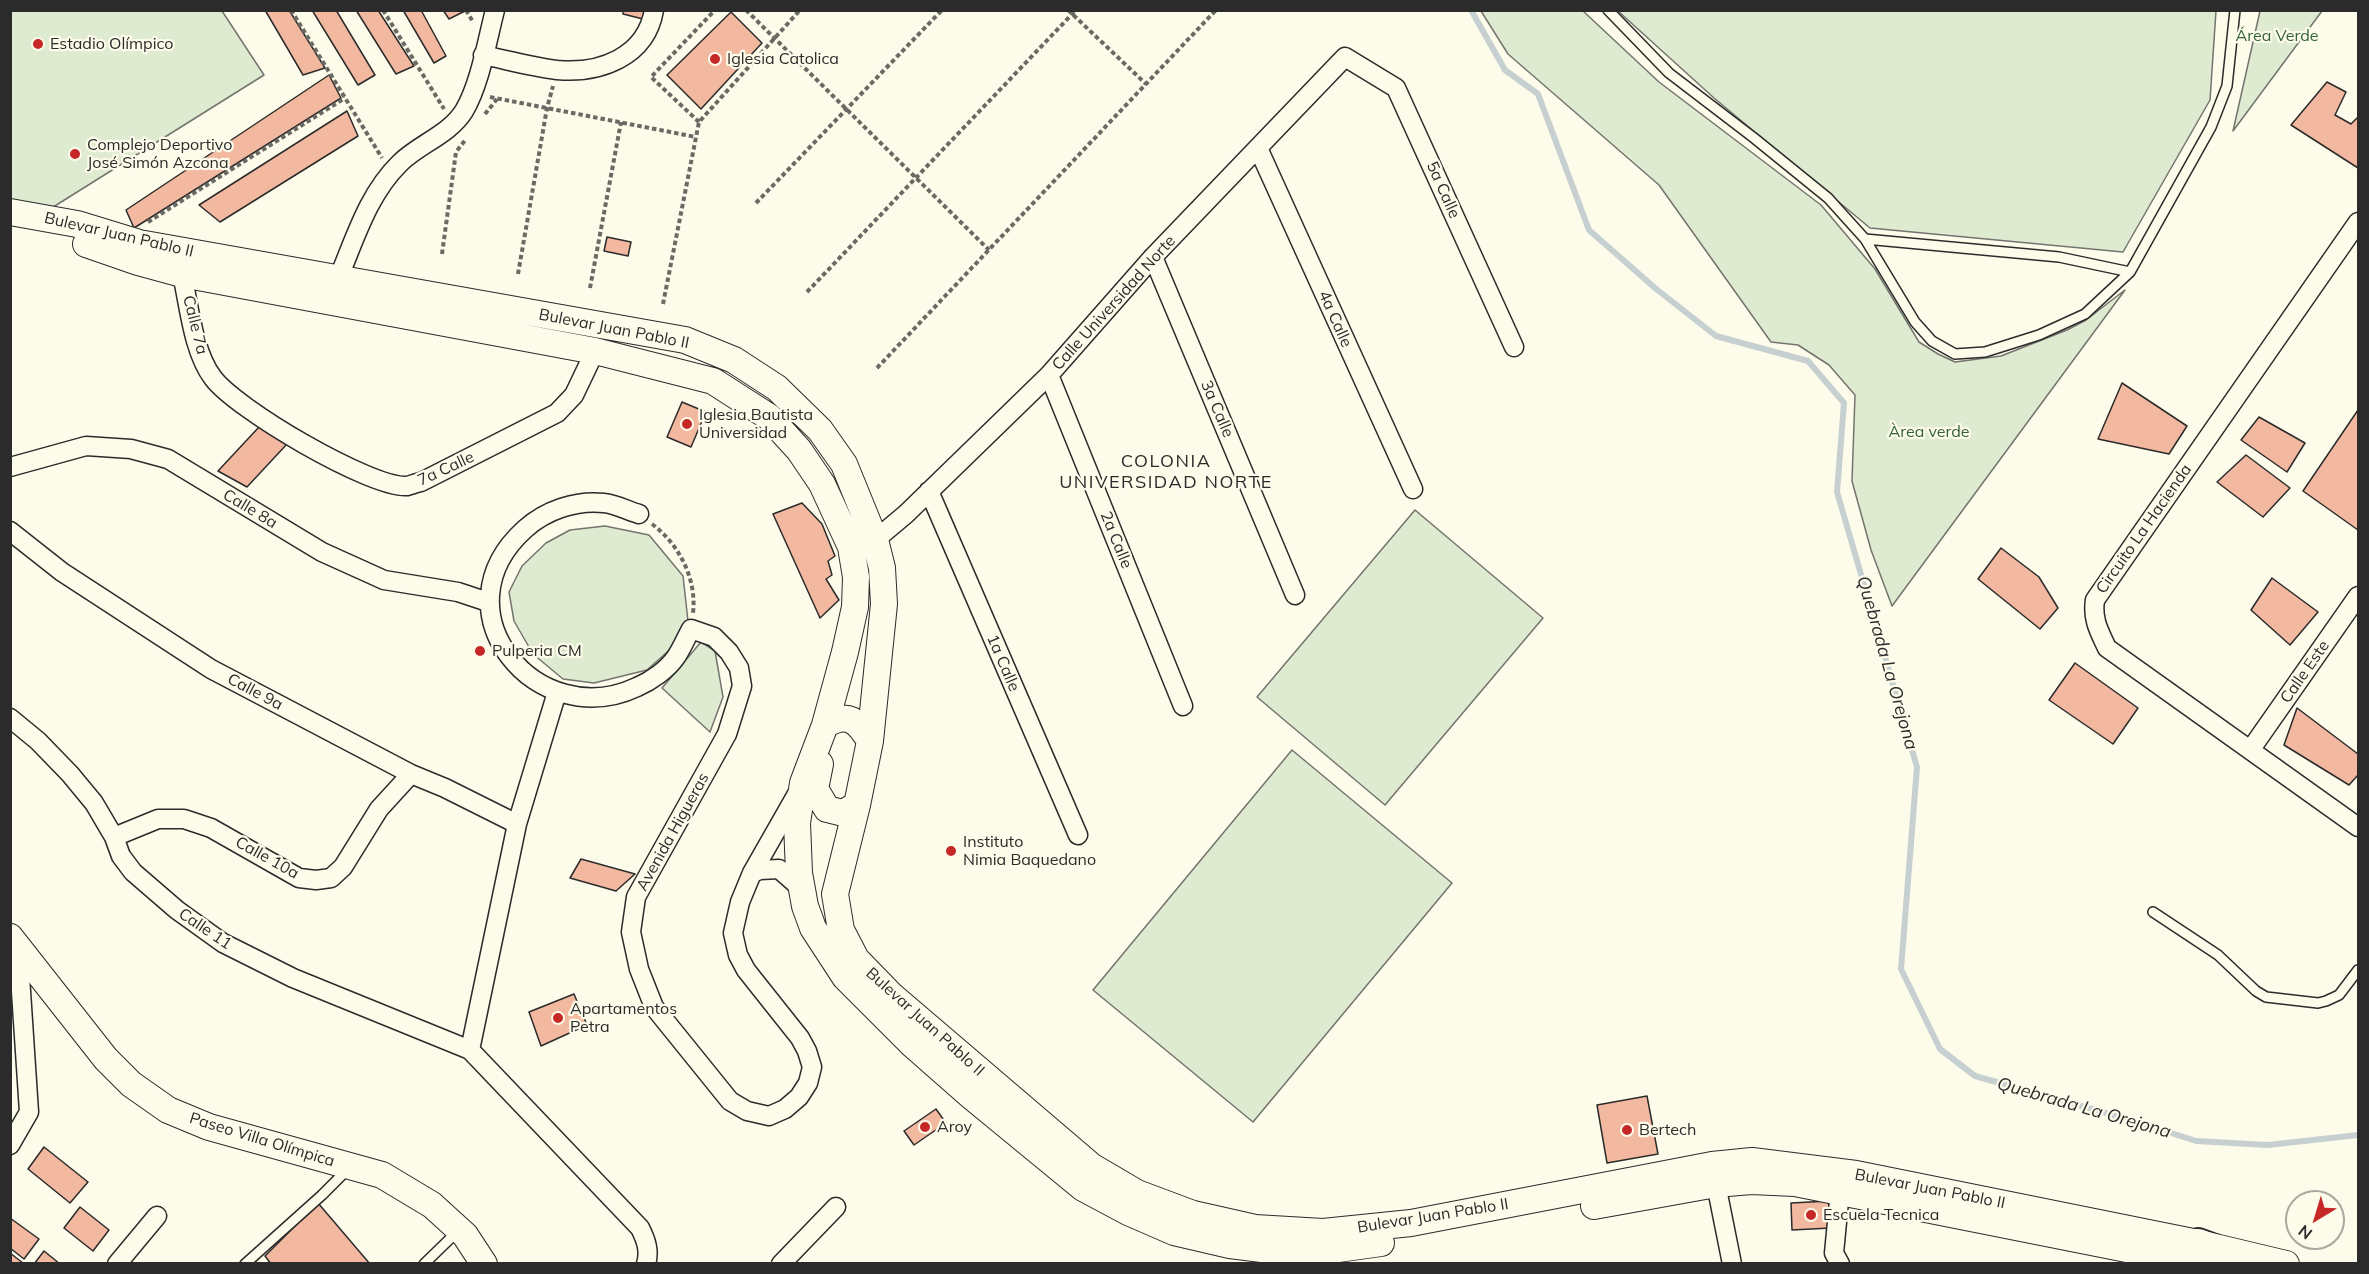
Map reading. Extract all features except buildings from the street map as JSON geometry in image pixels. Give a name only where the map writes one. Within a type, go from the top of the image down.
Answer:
[{"type":"main road","name":"Bulevar Juan Pablo II","points":[[10,212],[77,224],[139,243],[685,340],[734,360],[777,388],[820,430],[844,464],[875,540],[882,568],[884,604],[870,741],[835,894],[841,930],[856,959],[892,996],[1091,1166],[1137,1192],[1193,1214],[1255,1228],[1323,1232],[1411,1223],[1712,1165],[1752,1161],[1856,1174],[2200,1258],[2286,1263]]},
{"type":"main road","name":"Bulevar Juan Pablo II","points":[[10,229],[73,240],[182,274],[595,351],[713,381],[770,417],[799,450],[822,484],[851,547],[856,577],[855,607],[846,652],[821,735],[803,783],[797,823],[799,873],[813,928],[831,958],[870,1004],[913,1045],[970,1096],[1083,1188],[1128,1212],[1174,1232],[1230,1245],[1302,1254],[1470,1230],[1716,1184],[1751,1181],[1795,1183],[2200,1258],[2255,1263]]},
{"type":"main road","points":[[857,805],[843,813],[827,809],[815,789],[821,760],[821,735],[837,717],[860,725],[870,741]]},
{"type":"main road","name":"Paseo Villa Olímpica","points":[[14,941],[106,1059],[131,1084],[168,1110],[209,1128],[382,1175],[432,1205],[460,1230],[483,1263]]},
{"type":"street","points":[[338,279],[374,195],[391,172],[402,161],[441,134],[463,112],[472,93],[495,10]]},
{"type":"street","points":[[483,55],[558,70],[585,69],[627,56],[642,42],[654,10]]},
{"type":"street","name":"Calle Universidad Norte","points":[[875,540],[906,514],[1049,375],[1153,257],[1345,57]]},
{"type":"street","name":"5a Calle","points":[[1345,57],[1396,87],[1514,347]]},
{"type":"street","name":"4a Calle","points":[[1258,148],[1413,489]]},
{"type":"street","name":"Circuito La Hacienda","points":[[2358,222],[2095,600],[2093,614],[2107,648],[2358,827]]},
{"type":"street","name":"3a Calle","points":[[1153,257],[1295,595]]},
{"type":"street","name":"Calle 7a","points":[[182,274],[200,354],[213,378],[236,401]]},
{"type":"street","name":"7a Calle","points":[[236,401],[285,433],[333,460],[389,483],[407,486],[421,482],[557,413],[574,395],[595,351]]},
{"type":"street","name":"2a Calle","points":[[1049,375],[1183,706]]},
{"type":"street","name":"Calle 8a","points":[[10,467],[86,446],[131,449],[168,459],[322,552],[384,580],[458,592],[488,602]]},
{"type":"street","name":"1a Calle","points":[[929,490],[1078,835]]},
{"type":"street","points":[[639,514],[605,503],[569,505],[537,518],[510,542],[495,574],[488,602],[494,629],[502,648],[526,675],[557,692],[589,698],[622,694],[651,681],[676,658],[691,629]]},
{"type":"street","name":"Calle 9a","points":[[10,531],[63,572],[211,669],[411,774],[445,788],[517,824]]},
{"type":"street","name":"Calle Este","points":[[2251,749],[2358,596]]},
{"type":"street","name":"Avenida Higueras","points":[[691,629],[714,637],[729,652],[739,668],[742,686],[727,734],[636,897],[631,932],[639,969],[654,1007],[730,1101],[747,1111],[769,1116],[785,1109],[799,1097],[808,1083],[812,1067],[800,1038],[746,970],[738,955],[733,933],[740,902],[752,873],[803,783]]},
{"type":"street","points":[[557,692],[517,824],[470,1050],[640,1228],[647,1241],[646,1263]]},
{"type":"street","name":"Calle 11","points":[[10,718],[38,741],[70,774],[94,803],[114,837],[121,856],[133,872],[177,910],[223,943],[293,978],[470,1050]]},
{"type":"street","name":"Calle 10a","points":[[114,837],[158,819],[184,819],[212,828],[299,878],[316,880],[331,878],[343,867],[379,809],[411,774]]},
{"type":"street","points":[[752,873],[778,869],[803,890]]},
{"type":"street","points":[[10,1145],[28,1112],[14,941]]},
{"type":"street","points":[[1716,1184],[1732,1263]]},
{"type":"street","points":[[1840,1191],[1834,1253],[1840,1263]]},
{"type":"street","points":[[781,1263],[836,1207]]},
{"type":"street","points":[[117,1263],[157,1216]]},
{"type":"lane","points":[[1608,10],[1670,73],[1828,198],[1865,239],[1915,322],[1932,341],[1955,354],[1985,352],[2039,335],[2085,314],[2130,272],[2211,127],[2227,86],[2235,10]]},
{"type":"lane","points":[[1865,239],[2059,257],[2130,272]]},
{"type":"lane","points":[[2153,912],[2218,955],[2266,998],[2318,1003],[2326,1001],[2339,995],[2358,970]]},
{"type":"lane","points":[[245,1263],[322,1195],[351,1166]]},
{"type":"lane","points":[[424,1263],[460,1230]]},
{"type":"path","points":[[291,10],[391,172]]},
{"type":"path","points":[[383,10],[453,123]]},
{"type":"path","points":[[699,122],[651,77],[716,10]]},
{"type":"path","points":[[746,10],[989,250]]},
{"type":"path","points":[[663,304],[699,122],[800,10]]},
{"type":"path","points":[[756,203],[942,10]]},
{"type":"path","points":[[877,368],[1216,10]]},
{"type":"path","points":[[807,292],[1072,12],[1146,84]]},
{"type":"path","points":[[472,93],[696,137]]},
{"type":"path","points":[[122,238],[345,98]]},
{"type":"path","points":[[484,117],[497,99]]},
{"type":"path","points":[[518,274],[547,108]]},
{"type":"path","points":[[590,288],[621,122]]},
{"type":"path","points":[[442,254],[456,153],[470,135]]},
{"type":"path","points":[[639,514],[661,530],[678,551],[690,576],[694,602],[691,629]]},
{"type":"green space","name":"Complejo Deportivo José Simón Azcona","points":[[10,11],[222,11],[264,75],[50,209],[11,209]]},
{"type":"green space","name":"Àrea verde","points":[[1481,11],[1583,11],[1659,82],[1821,205],[1875,269],[1919,342],[1955,362],[2001,356],[2067,330],[2086,320],[2125,290],[1892,606],[1871,550],[1852,481],[1855,395],[1829,365],[1798,345],[1771,342],[1659,185],[1508,54]]},
{"type":"green space","points":[[1618,11],[2216,11],[2210,100],[2123,252],[1870,228],[1714,98]]},
{"type":"green space","name":"Área Verde","points":[[2260,11],[2322,11],[2233,131]]},
{"type":"green space","points":[[1415,510],[1543,618],[1385,805],[1257,697]]},
{"type":"green space","points":[[605,526],[649,535],[683,576],[688,621],[675,645],[647,670],[594,683],[563,679],[533,654],[514,621],[509,592],[522,566],[546,543],[570,530]]},
{"type":"green space","points":[[701,642],[715,651],[723,697],[710,732],[662,688]]},
{"type":"green space","points":[[1292,750],[1452,883],[1253,1122],[1093,990]]},
{"type":"waterway","name":"Quebrada La Orejona","points":[[1471,10],[1505,70],[1538,94],[1589,230],[1655,288],[1716,336],[1808,361],[1844,403],[1837,492],[1917,767],[1901,969],[1940,1049],[1975,1076],[2131,1120],[2196,1141],[2268,1145],[2358,1135]]},
{"type":"place","name":"Estadio Olímpico","points":[[38,44]]},
{"type":"place","name":"Iglesia Catolica","points":[[715,59]]},
{"type":"place","name":"Complejo Deportivo José Simón Azcona","points":[[75,154]]},
{"type":"place","name":"Iglesia Bautista Universidad","points":[[687,424]]},
{"type":"place","name":"Pulperia CM","points":[[480,651]]},
{"type":"place","name":"Instituto Nimia Baquedano","points":[[951,851]]},
{"type":"place","name":"Apartamentos Petra","points":[[558,1018]]},
{"type":"place","name":"Aroy","points":[[925,1127]]},
{"type":"place","name":"Bertech","points":[[1627,1130]]},
{"type":"place","name":"Escuela Tecnica","points":[[1811,1215]]},
{"type":"district","name":"COLONIA UNIVERSIDAD NORTE","points":[[1166,472]]}]
